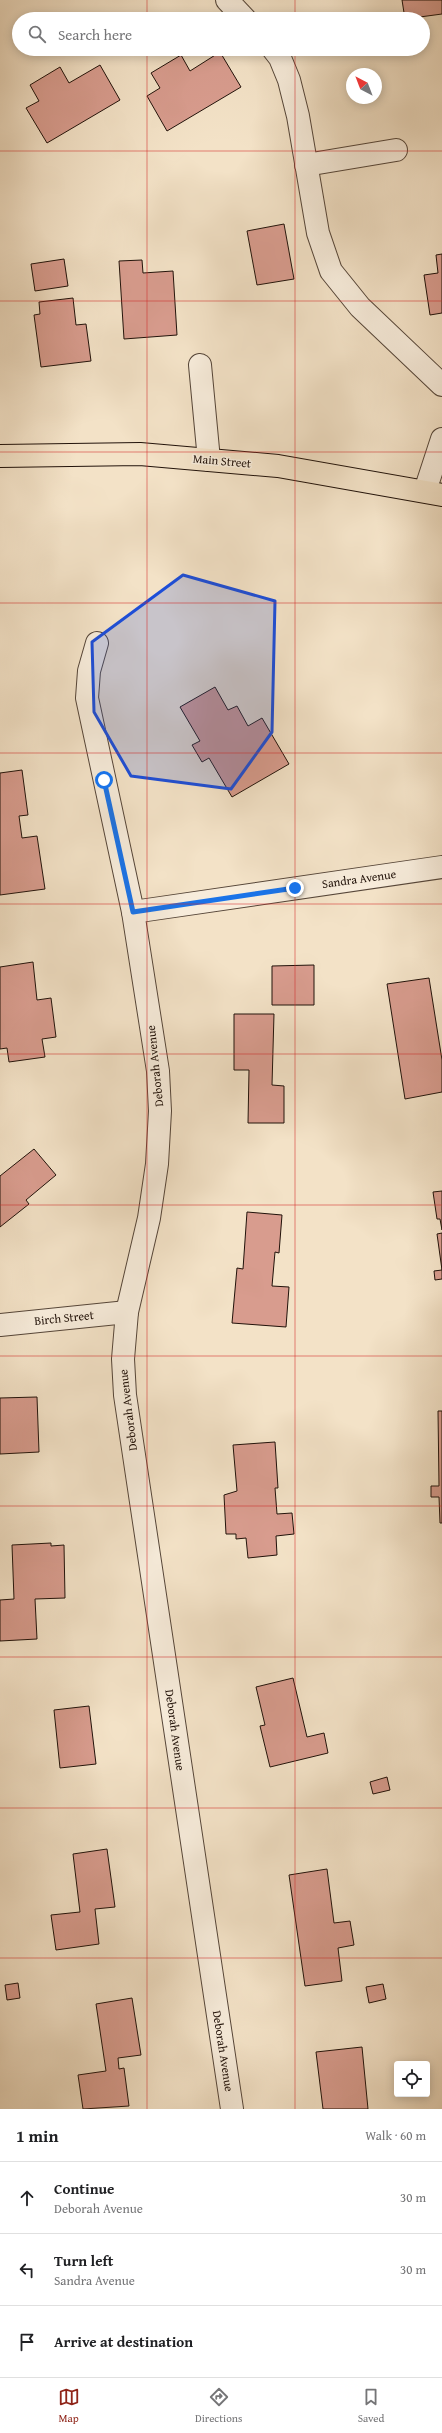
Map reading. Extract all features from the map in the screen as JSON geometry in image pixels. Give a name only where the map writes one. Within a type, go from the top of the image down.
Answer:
[{"type":"highway","name":"Main Street","points":[[0,456],[140,454],[278,466],[434,493]]},
{"type":"street","points":[[227,0],[238,12]]},
{"type":"street","points":[[278,56],[289,80],[298,116],[318,232],[331,271],[360,307],[442,385]]},
{"type":"street","points":[[306,165],[396,150]]},
{"type":"street","points":[[200,365],[209,460]]},
{"type":"street","points":[[434,493],[442,439]]},
{"type":"street","name":"Deborah Avenue","points":[[97,642],[89,671],[87,698],[133,912],[158,1071],[160,1110],[157,1164],[149,1218],[127,1312],[123,1359],[125,1395],[232,2109]]},
{"type":"street","name":"Sandra Avenue","points":[[133,912],[442,867]]},
{"type":"street","name":"Birch Street","points":[[0,1325],[127,1312]]},
{"type":"highlighted area","points":[[183,575],[275,601],[272,732],[231,789],[131,776],[94,712],[92,642]]},
{"type":"building","points":[[402,0],[442,0],[442,14],[430,16],[430,12],[404,12]]},
{"type":"building","points":[[179,56],[182,56],[190,71],[214,56],[222,56],[241,87],[167,131],[147,96],[160,88],[151,73]]},
{"type":"building","points":[[100,65],[120,100],[47,143],[26,108],[39,101],[30,85],[60,67],[69,83]]},
{"type":"building","points":[[284,224],[294,279],[257,285],[247,231]]},
{"type":"building","points":[[442,254],[442,313],[430,315],[424,275],[438,273],[436,255]]},
{"type":"building","points":[[64,259],[68,286],[35,291],[31,264]]},
{"type":"building","points":[[142,260],[143,273],[173,271],[177,335],[124,339],[119,261]]},
{"type":"building","points":[[73,298],[76,325],[86,324],[91,361],[41,367],[34,315],[40,314],[39,302]]},
{"type":"building","points":[[215,687],[228,710],[237,706],[248,726],[262,718],[289,764],[232,797],[209,758],[202,762],[192,745],[200,741],[180,707]]},
{"type":"building","points":[[22,770],[28,815],[19,816],[22,838],[37,836],[45,889],[0,895],[0,773]]},
{"type":"building","points":[[33,962],[37,1000],[51,998],[56,1037],[42,1039],[45,1057],[9,1062],[7,1048],[0,1049],[0,967]]},
{"type":"building","points":[[314,965],[314,1005],[272,1005],[272,966]]},
{"type":"building","points":[[429,978],[442,1060],[442,1092],[405,1099],[387,984]]},
{"type":"building","points":[[234,1014],[274,1014],[272,1085],[284,1086],[284,1123],[248,1123],[249,1070],[234,1070]]},
{"type":"building","points":[[34,1149],[56,1175],[26,1200],[29,1204],[0,1227],[0,1176]]},
{"type":"building","points":[[442,1191],[442,1230],[440,1219],[437,1219],[433,1192]]},
{"type":"building","points":[[247,1212],[282,1215],[279,1253],[275,1252],[272,1286],[289,1287],[286,1327],[232,1323],[237,1268],[243,1269]]},
{"type":"building","points":[[442,1233],[442,1270],[437,1234]]},
{"type":"building","points":[[442,1270],[442,1279],[435,1280],[434,1271]]},
{"type":"building","points":[[37,1397],[39,1452],[0,1454],[0,1398]]},
{"type":"building","points":[[438,1411],[442,1411],[442,1523],[440,1523],[439,1497],[431,1497],[431,1486],[439,1486]]},
{"type":"building","points":[[275,1442],[278,1488],[275,1488],[277,1514],[292,1513],[294,1534],[276,1536],[277,1555],[248,1558],[246,1538],[236,1539],[236,1534],[226,1534],[224,1495],[237,1491],[233,1445]]},
{"type":"building","points":[[51,1543],[51,1546],[64,1545],[65,1598],[35,1599],[37,1639],[0,1641],[0,1600],[14,1599],[12,1545]]},
{"type":"building","points":[[293,1678],[307,1737],[324,1733],[328,1753],[270,1767],[260,1726],[265,1725],[256,1687]]},
{"type":"building","points":[[89,1706],[96,1764],[60,1768],[54,1710]]},
{"type":"building","points":[[387,1777],[390,1790],[373,1794],[370,1782]]},
{"type":"building","points":[[107,1849],[115,1907],[95,1909],[99,1944],[56,1950],[51,1915],[80,1912],[73,1854]]},
{"type":"building","points":[[327,1869],[334,1923],[350,1921],[354,1945],[338,1948],[342,1981],[305,1986],[289,1875]]},
{"type":"building","points":[[18,1983],[20,1998],[7,2000],[5,1985]]},
{"type":"building","points":[[383,1984],[386,1999],[369,2003],[366,1987]]},
{"type":"building","points":[[132,1998],[141,2055],[118,2058],[119,2069],[124,2068],[129,2106],[83,2109],[78,2075],[106,2071],[96,2004]]},
{"type":"building","points":[[362,2047],[368,2109],[323,2109],[316,2052]]},
{"type":"route","points":[[104,780],[133,912],[295,888]]}]
